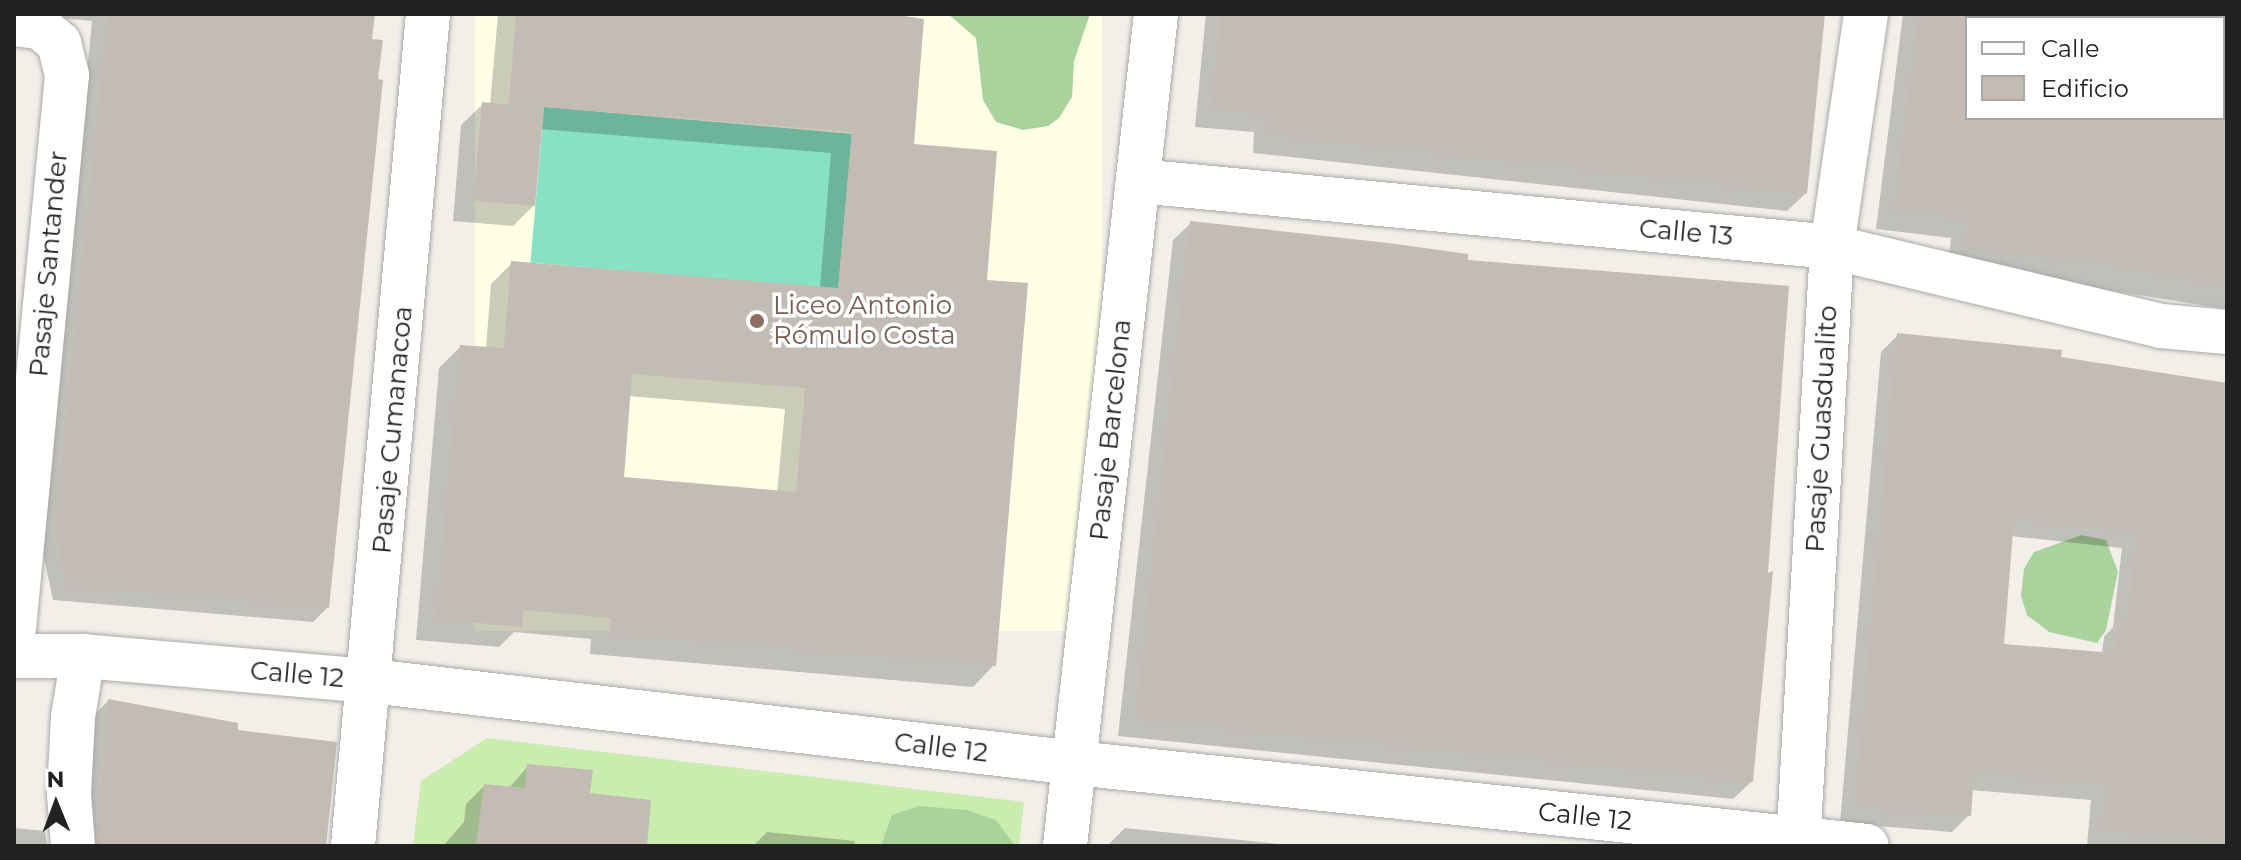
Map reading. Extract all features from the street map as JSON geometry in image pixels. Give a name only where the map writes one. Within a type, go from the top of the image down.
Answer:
[{"type":"street","name":"Pasaje Cumanacoa","points":[[353,846],[371,681],[428,14]]},
{"type":"street","name":"Pasaje Barcelona","points":[[1065,846],[1156,14]]},
{"type":"street","name":"Pasaje Guasdualito","points":[[1799,843],[1832,247],[1866,14]]},
{"type":"street","name":"Pasaje Santander","points":[[14,24],[40,27],[59,43],[67,75],[14,628]]},
{"type":"street","name":"Calle 13","points":[[1138,181],[1832,247],[2146,323],[2227,332]]},
{"type":"street","name":"Calle 12","points":[[14,656],[83,656],[371,681],[1799,843],[1867,846]]},
{"type":"street","points":[[73,846],[71,763],[83,656]]},
{"type":"shaded area","name":"Liceo Antonio Rómulo Costa","points":[[475,14],[1102,14],[1102,631],[475,631]]},
{"type":"green space","points":[[948,14],[1090,14],[1074,61],[1072,97],[1059,118],[1048,126],[1023,130],[996,122],[983,100],[976,38]]},
{"type":"green space","points":[[544,107],[852,134],[838,289],[530,262]]},
{"type":"green space","points":[[2082,535],[2106,540],[2118,572],[2106,630],[2097,643],[2049,632],[2027,615],[2021,596],[2024,569],[2034,552]]},
{"type":"green space","points":[[487,738],[1024,802],[1019,846],[413,846],[421,781]]},
{"type":"green space","points":[[919,806],[967,810],[996,820],[1015,846],[881,846],[892,815]]},
{"type":"building","points":[[108,14],[375,14],[372,39],[383,40],[378,79],[383,80],[329,608],[67,586],[55,528]]},
{"type":"building","name":"Liceo Antonio Rómulo Costa","points":[[516,14],[891,14],[924,19],[914,144],[997,151],[987,280],[1028,283],[996,666],[610,634],[611,618],[523,610],[522,627],[436,619],[460,345],[504,348],[511,261],[838,288],[852,132],[509,104]],"holes":[[[632,374],[805,388],[796,492],[624,477]]]},
{"type":"building","points":[[1221,14],[1825,14],[1807,194],[1270,135],[1271,115],[1212,110]]},
{"type":"building","points":[[1918,14],[1967,14],[1965,120],[2227,118],[2227,287],[2104,264],[1966,247],[1969,220],[1894,211]]},
{"type":"building","points":[[482,102],[544,107],[535,206],[473,201]]},
{"type":"building","points":[[1190,221],[1468,254],[1468,260],[1789,286],[1768,573],[1773,571],[1753,782],[1135,720]]},
{"type":"building","points":[[1897,333],[2062,350],[2061,357],[2227,383],[2227,842],[2102,830],[2106,784],[1974,773],[1971,816],[1855,807]],"holes":[[[2014,519],[2137,532],[2128,619],[2119,618],[2116,653],[2004,644]]]},
{"type":"building","points":[[108,699],[238,723],[238,730],[337,742],[326,846],[98,846]]},
{"type":"building","points":[[527,764],[593,770],[590,793],[651,800],[647,846],[476,846],[484,784],[525,788]]},
{"type":"place","name":"Liceo Antonio Rómulo Costa","points":[[757,321]]}]
